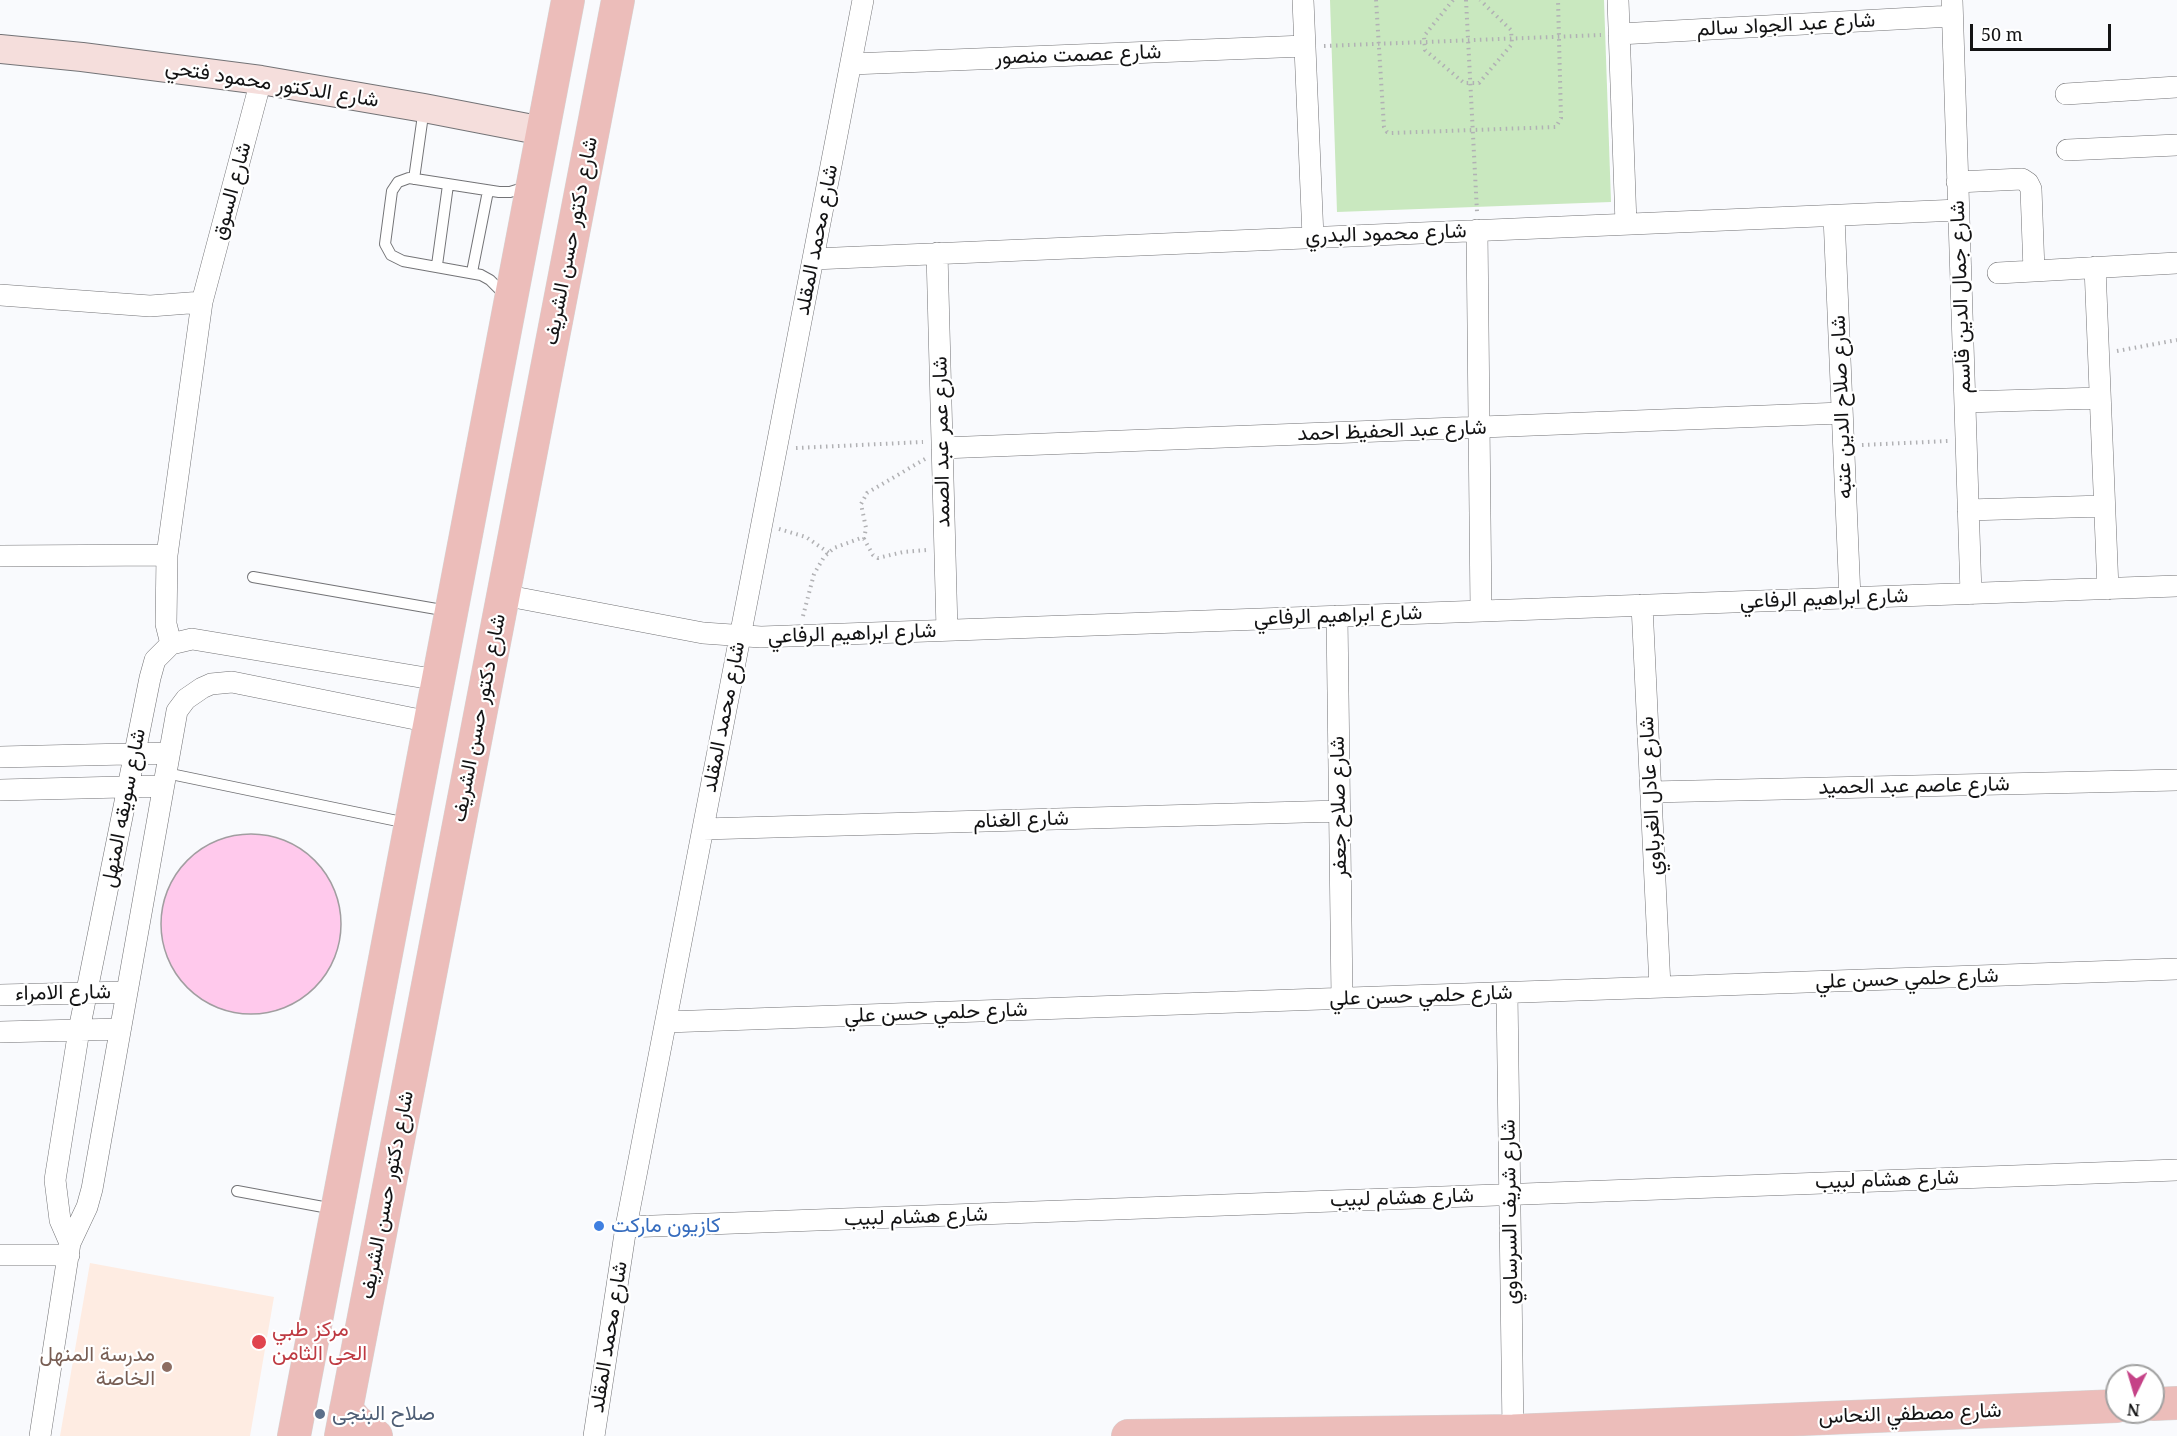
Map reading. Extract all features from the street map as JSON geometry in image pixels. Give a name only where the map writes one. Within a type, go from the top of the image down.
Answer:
[{"type":"main road","points":[[289,1430],[337,1209],[568,0]]},
{"type":"main road","name":"شارع دكتور حسن الشريف","points":[[343,1422],[618,0]]},
{"type":"main road","name":"شارع مصطفي النحاس","points":[[1128,1436],[1513,1431],[2105,1406]]},
{"type":"main road","points":[[343,1422],[356,1421],[376,1436]]},
{"type":"street","name":"شارع محمد المقلد","points":[[594,1436],[626,1227],[863,0]]},
{"type":"street","points":[[1303,0],[1313,237]]},
{"type":"street","points":[[1618,0],[1626,224]]},
{"type":"street","name":"شارع عبد الجواد سالم","points":[[1619,34],[1952,8]]},
{"type":"street","name":"شارع جمال الدين قاسم","points":[[1952,8],[1971,594]]},
{"type":"street","name":"شارع عصمت منصور","points":[[850,64],[1305,46]]},
{"type":"street","name":"شارع الدكتور محمود فتحي","points":[[0,49],[82,57],[261,81],[424,108],[543,131]]},
{"type":"street","name":"شارع السوق","points":[[171,644],[166,624],[166,555],[202,302],[261,81]]},
{"type":"street","points":[[2066,94],[2177,87]]},
{"type":"street","points":[[2067,150],[2177,144]]},
{"type":"street","points":[[1958,182],[2022,179],[2028,183],[2031,189],[2034,271]]},
{"type":"street","name":"شارع محمود البدري","points":[[813,260],[1959,210]]},
{"type":"street","name":"شارع صلاح الدين عتبه","points":[[1834,216],[1850,598]]},
{"type":"street","points":[[1478,230],[1481,611]]},
{"type":"street","name":"شارع عمر عبد الصمد","points":[[937,253],[947,630]]},
{"type":"street","points":[[1998,273],[2177,264]]},
{"type":"street","points":[[2095,267],[2108,589]]},
{"type":"street","points":[[0,295],[150,306],[202,302]]},
{"type":"street","points":[[1965,402],[2100,398]]},
{"type":"street","name":"شارع عبد الحفيظ احمد","points":[[942,445],[1842,413]]},
{"type":"street","points":[[1968,510],[2104,506]]},
{"type":"street","points":[[0,556],[166,555]]},
{"type":"street","name":"شارع ابراهيم الرفاعي","points":[[503,595],[703,633],[787,636],[2177,586]]},
{"type":"street","name":"شارع عادل الغرباوي","points":[[1642,605],[1660,987]]},
{"type":"street","name":"شارع صلاح جعفر","points":[[1336,616],[1342,998]]},
{"type":"street","points":[[171,644],[184,640],[201,640],[438,680]]},
{"type":"street","name":"شارع سويقه المنهل","points":[[69,1249],[60,1220],[55,1180],[79,1030],[152,669],[161,653],[171,644]]},
{"type":"street","name":"شارع سويقه المنهل","points":[[40,1436],[69,1249],[92,1189],[177,711],[194,693],[222,682],[243,684],[430,722]]},
{"type":"street","points":[[0,756],[135,754],[166,770]]},
{"type":"street","points":[[0,790],[128,787],[166,770]]},
{"type":"street","name":"شارع عاصم عبد الحميد","points":[[1651,792],[2177,780]]},
{"type":"street","name":"شارع الغنام","points":[[703,829],[1340,811]]},
{"type":"street","name":"شارع حلمي حسن علي","points":[[666,1022],[2177,969]]},
{"type":"street","name":"شارع الامراء","points":[[0,995],[127,992]]},
{"type":"street","name":"شارع شريف السرساوي","points":[[1507,993],[1513,1431]]},
{"type":"street","name":"شارع الامراء","points":[[0,1032],[120,1029]]},
{"type":"street","name":"شارع هشام لبيب","points":[[626,1227],[2177,1170]]},
{"type":"street","points":[[0,1255],[69,1249]]},
{"type":"lane","points":[[414,179],[424,108]]},
{"type":"lane","points":[[509,303],[504,294],[490,280],[472,272],[396,259],[387,250],[385,244],[392,191],[403,179],[510,192],[532,184]]},
{"type":"lane","points":[[437,265],[448,185]]},
{"type":"lane","points":[[472,272],[488,191]]},
{"type":"lane","points":[[253,577],[451,612]]},
{"type":"lane","points":[[166,770],[410,824]]},
{"type":"lane","points":[[237,1191],[337,1209]]},
{"type":"path","points":[[1376,0],[1386,131],[1391,133],[1549,129],[1558,125],[1561,118],[1558,0]]},
{"type":"path","points":[[1453,0],[1424,36],[1425,50],[1464,83],[1479,83],[1512,44],[1511,30],[1480,0]]},
{"type":"path","points":[[1466,0],[1478,230]]},
{"type":"path","points":[[1305,46],[1619,34]]},
{"type":"path","points":[[2099,355],[2177,340]]},
{"type":"path","points":[[1844,446],[1966,440]]},
{"type":"path","points":[[776,449],[942,445]]},
{"type":"path","points":[[942,445],[867,493],[861,504],[866,528],[864,539],[873,555],[878,558],[903,552],[945,549]]},
{"type":"path","points":[[761,530],[779,529],[793,532],[812,540],[829,553]]},
{"type":"path","points":[[787,636],[804,615],[814,574],[829,553],[848,542],[864,539]]},
{"type":"shaded area","name":"مدرسة المنهل الخاصة","points":[[90,1263],[274,1297],[250,1436],[60,1436]]},
{"type":"green space","points":[[1330,0],[1604,0],[1611,202],[1337,212]]},
{"type":"building","points":[[251,834],[285,841],[314,861],[334,890],[341,924],[334,958],[314,987],[285,1007],[251,1014],[217,1007],[188,987],[168,958],[161,924],[168,890],[188,861],[217,841]]},
{"type":"place","name":"كازيون ماركت","points":[[599,1226]]},
{"type":"place","name":"مركز طبي الحى الثامن","points":[[259,1342]]},
{"type":"place","name":"مدرسة المنهل الخاصة","points":[[167,1367]]},
{"type":"place","name":"صلاح البنجى","points":[[320,1414]]}]
